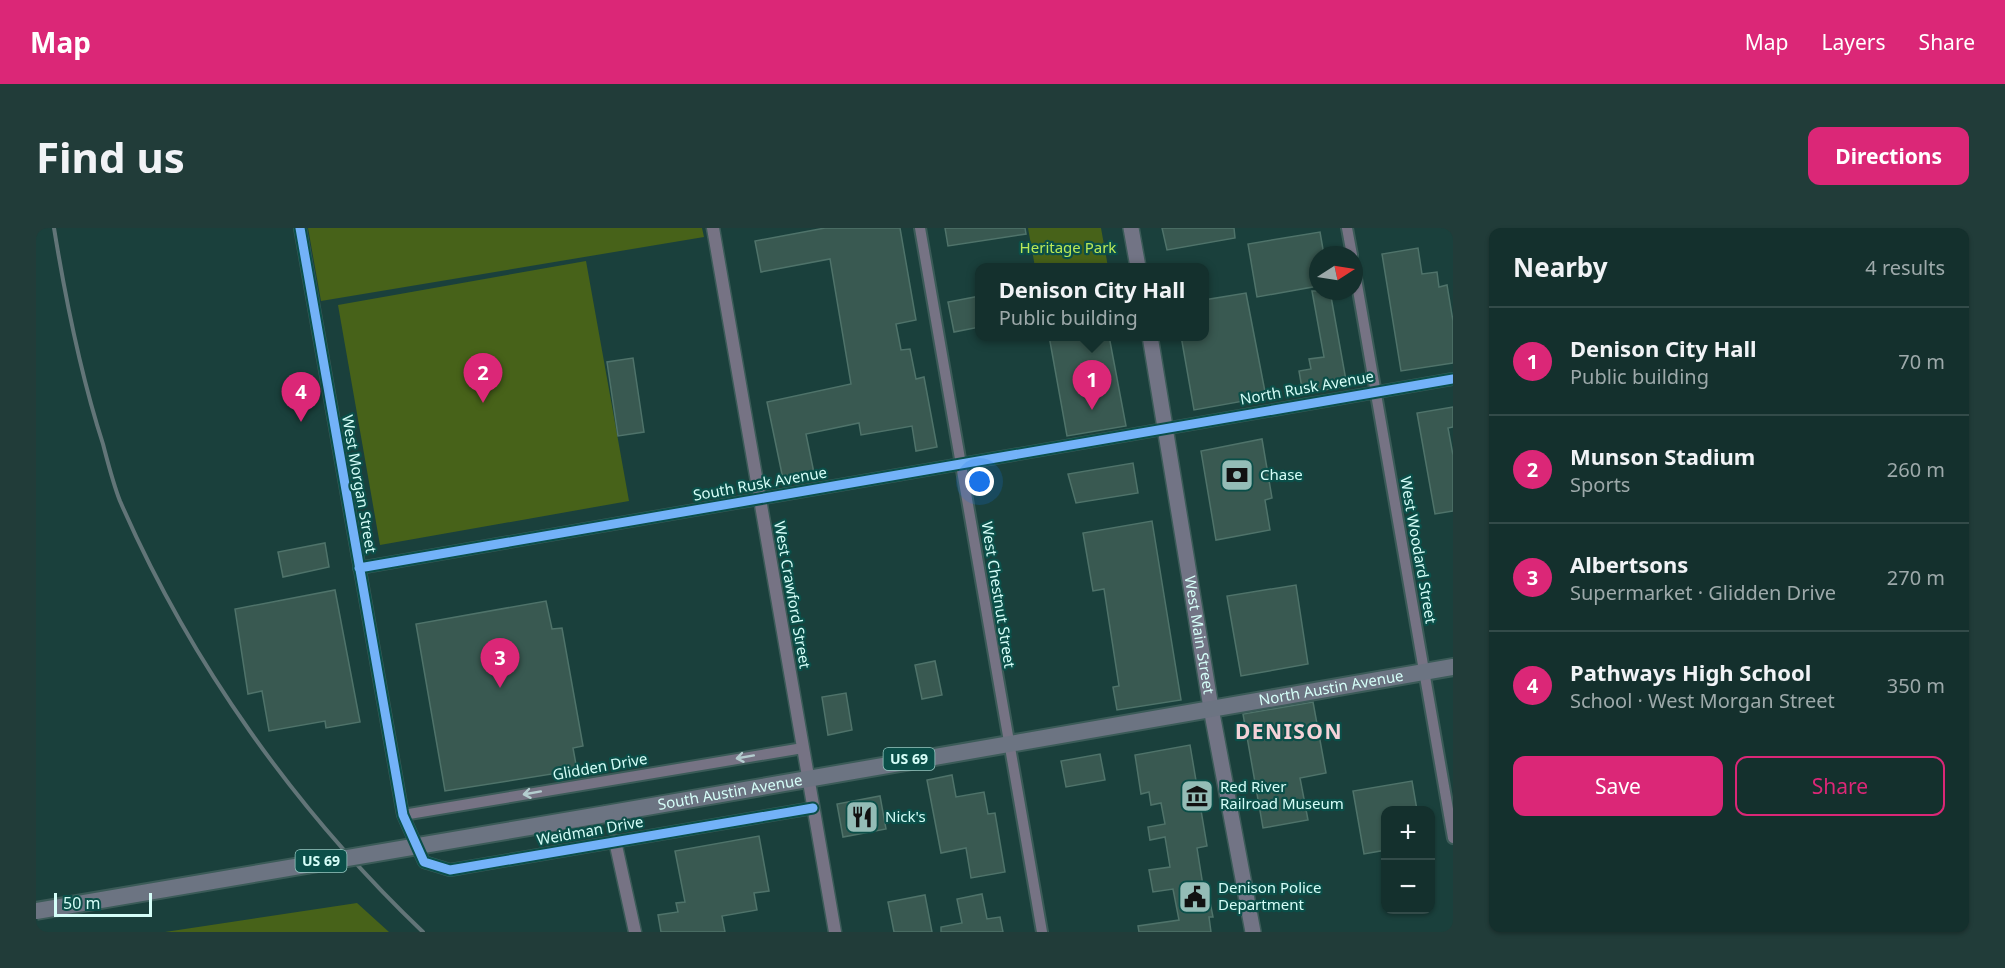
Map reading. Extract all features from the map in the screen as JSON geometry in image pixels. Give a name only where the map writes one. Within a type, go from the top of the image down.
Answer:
[{"type":"highway","name":"North Austin Avenue","points":[[1211,708],[1453,667]]},
{"type":"highway","name":"South Austin Avenue","points":[[36,911],[1211,708]]},
{"type":"main road","points":[[1131,228],[1137,263]]},
{"type":"main road","name":"West Main Street","points":[[1151,341],[1211,708],[1253,932]]},
{"type":"street","name":"West Morgan Street","points":[[300,228],[403,815]]},
{"type":"street","name":"West Crawford Street","points":[[713,228],[835,932]]},
{"type":"street","name":"West Chestnut Street","points":[[920,228],[1042,932]]},
{"type":"street","points":[[1347,228],[1350,246]]},
{"type":"street","name":"West Woodard Street","points":[[1360,300],[1453,838]]},
{"type":"street","name":"North Rusk Avenue","points":[[1166,428],[1453,379]]},
{"type":"street","name":"South Rusk Avenue","points":[[359,568],[1166,428]]},
{"type":"street","name":"Glidden Drive","points":[[403,815],[803,748]]},
{"type":"street","name":"Weidman Drive","points":[[403,815],[424,862],[450,870],[813,808]]},
{"type":"street","points":[[615,842],[635,932]]},
{"type":"green space","points":[[308,228],[702,228],[704,237],[321,301]]},
{"type":"green space","name":"Heritage Park","points":[[1028,228],[1101,228],[1107,263],[1034,263]]},
{"type":"green space","points":[[586,261],[629,501],[380,545],[338,305]]},
{"type":"green space","points":[[357,903],[389,932],[165,932]]},
{"type":"building","points":[[825,228],[900,228],[916,320],[896,324],[901,350],[910,349],[916,379],[924,377],[937,447],[916,451],[912,426],[861,435],[859,423],[806,434],[814,473],[783,479],[767,402],[851,384],[830,259],[761,272],[755,241]]},
{"type":"building","points":[[945,228],[1025,228],[1026,234],[948,246]]},
{"type":"building","points":[[1162,228],[1234,228],[1235,238],[1167,250]]},
{"type":"building","points":[[1320,232],[1322,246],[1309,246],[1309,288],[1257,297],[1248,244]]},
{"type":"building","points":[[1418,248],[1422,274],[1437,272],[1439,287],[1447,285],[1453,321],[1453,363],[1401,371],[1382,254]]},
{"type":"building","points":[[1246,293],[1266,397],[1194,410],[1182,341],[1209,341],[1209,299]]},
{"type":"building","points":[[975,297],[975,328],[954,332],[948,302]]},
{"type":"building","points":[[1314,300],[1332,300],[1347,386],[1303,394],[1299,371],[1311,369],[1309,359],[1324,357]]},
{"type":"building","points":[[1050,341],[1110,341],[1126,426],[1067,436]]},
{"type":"building","points":[[633,358],[644,432],[618,436],[607,362]]},
{"type":"building","points":[[1453,407],[1453,427],[1448,428],[1453,455],[1453,511],[1435,514],[1417,413]]},
{"type":"building","name":"Chase","points":[[1262,439],[1272,498],[1265,500],[1270,530],[1216,540],[1201,451]]},
{"type":"building","points":[[1133,463],[1138,493],[1076,503],[1068,474]]},
{"type":"building","points":[[1152,521],[1181,700],[1117,710],[1113,687],[1119,686],[1104,589],[1093,591],[1083,533]]},
{"type":"building","points":[[325,543],[329,567],[283,577],[278,552]]},
{"type":"building","points":[[1296,585],[1308,664],[1241,676],[1227,596]]},
{"type":"building","points":[[335,590],[360,722],[326,728],[325,721],[269,731],[262,691],[248,694],[235,609]]},
{"type":"building","points":[[546,601],[552,629],[562,628],[583,746],[573,748],[577,770],[445,791],[416,624]]},
{"type":"building","points":[[935,661],[942,695],[922,699],[915,665]]},
{"type":"building","points":[[846,693],[852,730],[828,735],[822,697]]},
{"type":"building","points":[[1313,702],[1326,773],[1300,778],[1308,820],[1263,828],[1243,714]]},
{"type":"building","points":[[1190,745],[1207,846],[1197,848],[1204,892],[1208,892],[1213,917],[1209,917],[1211,932],[1139,932],[1138,926],[1179,920],[1173,889],[1153,892],[1149,870],[1170,867],[1165,837],[1150,840],[1148,827],[1165,824],[1161,803],[1151,805],[1149,792],[1141,794],[1135,755]]},
{"type":"building","points":[[1100,754],[1105,780],[1066,787],[1061,761]]},
{"type":"building","points":[[952,775],[956,797],[984,792],[988,814],[995,813],[1005,872],[971,878],[966,848],[941,853],[927,780]]},
{"type":"building","points":[[1412,781],[1416,806],[1381,806],[1381,851],[1364,854],[1353,791]]},
{"type":"building","name":"Nick's","points":[[880,796],[886,829],[843,837],[837,804]]},
{"type":"building","points":[[759,836],[769,891],[754,893],[757,910],[722,916],[725,932],[661,932],[658,915],[678,912],[676,903],[685,902],[675,851]]},
{"type":"building","points":[[982,894],[987,919],[1000,917],[1003,932],[941,932],[941,927],[962,923],[957,899]]},
{"type":"building","points":[[925,895],[932,932],[894,932],[888,902]]},
{"type":"railway","points":[[54,228],[63,283],[87,391],[117,494],[148,561],[179,619],[250,732],[332,836],[423,932]]},
{"type":"cycle path","points":[[300,228],[403,815],[424,862],[450,870],[813,808]]},
{"type":"cycle path","points":[[359,568],[1453,379]]},
{"type":"place","name":"Munson Stadium","points":[[483,403]]},
{"type":"place","name":"Denison City Hall","points":[[1092,410]]},
{"type":"place","name":"Pathways High School","points":[[301,422]]},
{"type":"place","name":"Chase","points":[[1237,475]]},
{"type":"place","name":"Albertsons","points":[[500,688]]},
{"type":"place","name":"Red River Railroad Museum","points":[[1197,796]]},
{"type":"place","name":"Nick's","points":[[862,817]]},
{"type":"place","name":"Denison Police Department","points":[[1195,897]]},
{"type":"district","name":"DENISON","points":[[1289,732]]}]
